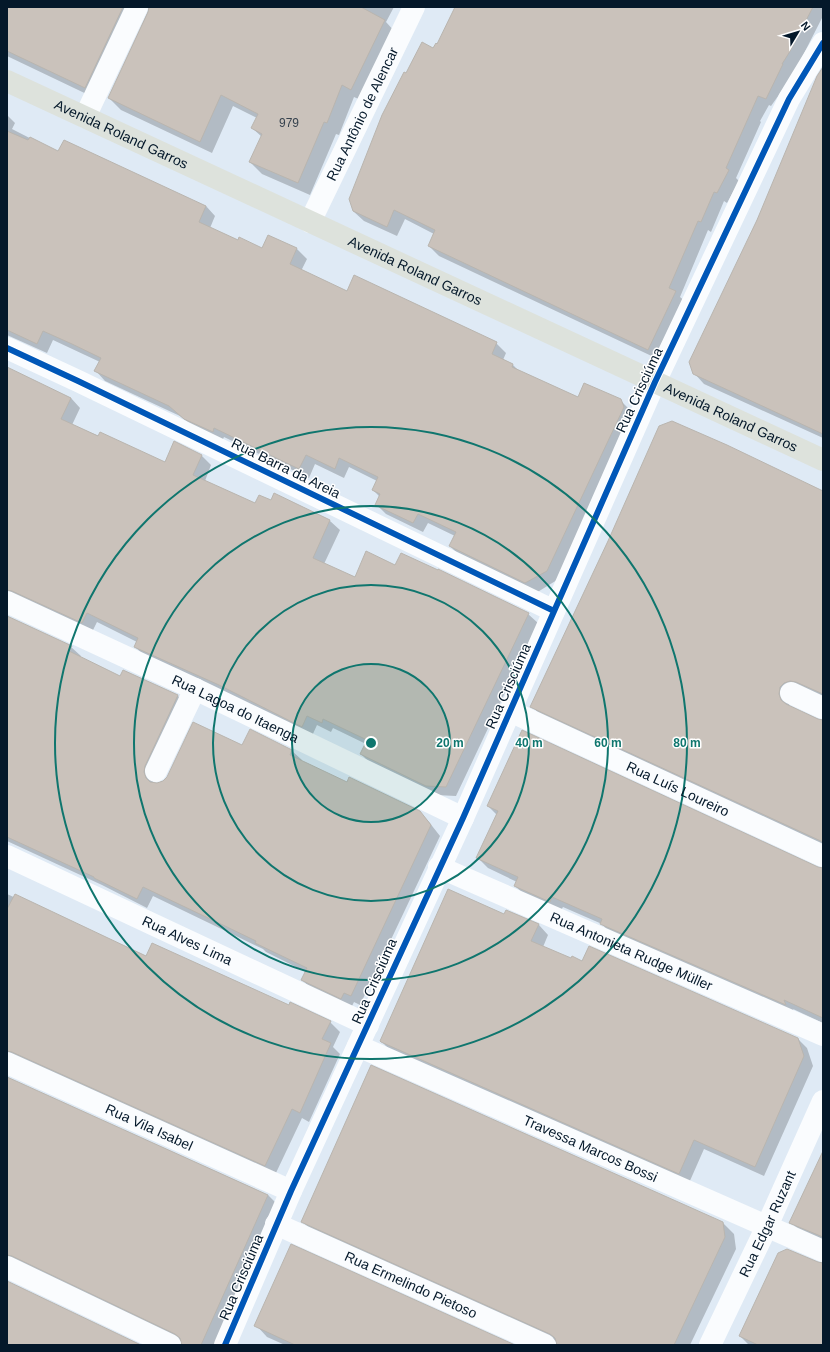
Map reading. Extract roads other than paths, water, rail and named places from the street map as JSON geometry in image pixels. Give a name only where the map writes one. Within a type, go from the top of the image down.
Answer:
[{"type":"main road","name":"Avenida Roland Garros","points":[[7,81],[823,460]]},
{"type":"street","points":[[85,117],[137,7]]},
{"type":"street","name":"Rua Antônio de Alencar","points":[[310,222],[414,7]]},
{"type":"street","name":"Rua Crisciúma","points":[[225,1345],[276,1224],[439,867],[463,818],[655,382],[789,100],[823,42]]},
{"type":"street","name":"Rua Barra da Areia","points":[[7,348],[554,611]]},
{"type":"street","name":"Rua Lagoa do Itaenga","points":[[7,602],[195,689],[463,818]]},
{"type":"street","points":[[156,771],[195,689]]},
{"type":"street","points":[[791,693],[823,708]]},
{"type":"street","name":"Rua Luís Loureiro","points":[[510,711],[823,856]]},
{"type":"street","name":"Rua Alves Lima","points":[[7,856],[368,1025]]},
{"type":"street","name":"Rua Antonieta Rudge Müller","points":[[439,867],[823,1035]]},
{"type":"street","name":"Travessa Marcos Bossi","points":[[358,1046],[823,1251]]},
{"type":"street","name":"Rua Vila Isabel","points":[[7,1063],[291,1191]]},
{"type":"street","name":"Rua Edgar Ruzant","points":[[710,1345],[767,1226],[823,1101]]},
{"type":"street","name":"Rua Ermelindo Pietoso","points":[[276,1224],[545,1345]]},
{"type":"street","points":[[7,1267],[170,1345]]}]
